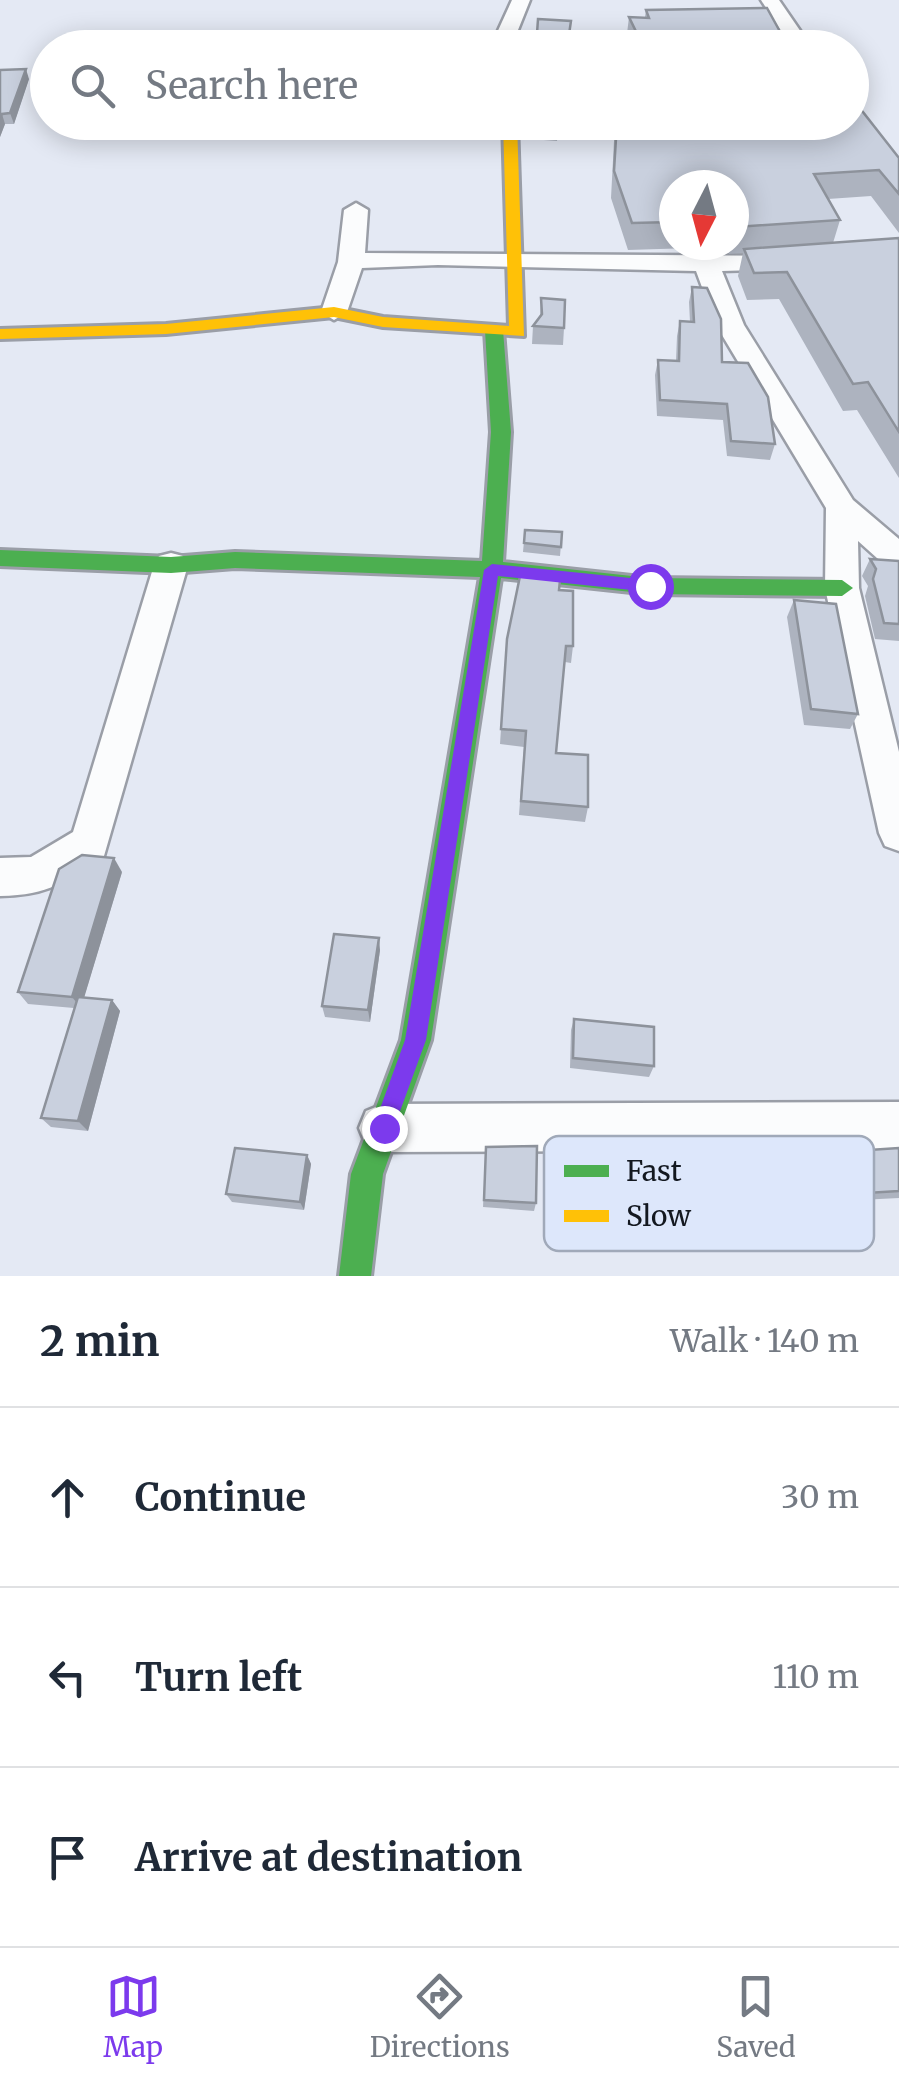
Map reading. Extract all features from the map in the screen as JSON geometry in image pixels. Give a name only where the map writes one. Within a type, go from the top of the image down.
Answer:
[{"type":"street","points":[[508,30],[521,0]]},
{"type":"street","points":[[770,0],[790,30]]},
{"type":"street","points":[[0,334],[166,329],[334,312],[383,322],[518,332],[511,140]]},
{"type":"street","points":[[334,312],[352,262],[356,210]]},
{"type":"street","points":[[352,262],[378,258],[514,258],[707,266],[803,260]]},
{"type":"street","points":[[707,266],[730,325],[842,508],[899,558]]},
{"type":"street","points":[[355,1276],[367,1174],[416,1040],[492,570],[501,432],[494,330]]},
{"type":"street","points":[[842,508],[842,588],[899,833]]},
{"type":"street","points":[[0,558],[171,565],[234,560],[492,570],[650,586],[842,588]]},
{"type":"street","points":[[0,877],[37,876],[90,843],[171,565]]},
{"type":"street","points":[[384,1128],[899,1126]]},
{"type":"building","points":[[767,8],[779,30],[635,30],[629,17],[649,18],[646,10]]},
{"type":"building","points":[[538,19],[571,21],[570,30],[537,30]]},
{"type":"building","points":[[26,69],[10,113],[0,117],[0,70]]},
{"type":"building","points":[[869,120],[899,158],[899,194],[879,170],[814,174],[840,220],[749,226],[749,170],[659,170],[659,222],[632,223],[614,171],[616,140],[869,140]]},
{"type":"building","points":[[899,238],[899,432],[868,382],[853,384],[787,272],[754,273],[749,249]]},
{"type":"building","points":[[692,287],[707,288],[721,319],[722,362],[748,363],[768,397],[775,444],[731,441],[727,404],[660,400],[658,360],[679,361],[680,321],[694,322]]},
{"type":"building","points":[[541,298],[565,300],[564,328],[533,326],[542,314]]},
{"type":"building","points":[[525,530],[562,532],[561,547],[524,543]]},
{"type":"building","points":[[870,559],[899,561],[899,624],[884,623],[873,579],[876,569]]},
{"type":"building","points":[[520,576],[560,580],[559,590],[573,591],[573,646],[566,646],[556,753],[588,755],[588,807],[521,801],[526,731],[501,729],[507,639]]},
{"type":"building","points":[[794,600],[836,604],[858,714],[811,709]]},
{"type":"building","points":[[82,855],[114,858],[72,997],[18,992],[59,869]]},
{"type":"building","points":[[334,934],[379,938],[368,1010],[322,1006]]},
{"type":"building","points":[[78,997],[112,1000],[78,1121],[41,1118]]},
{"type":"building","points":[[574,1019],[654,1027],[654,1066],[573,1058]]},
{"type":"building","points":[[537,1146],[536,1203],[484,1200],[486,1147]]},
{"type":"building","points":[[235,1148],[307,1155],[300,1202],[226,1194]]},
{"type":"building","points":[[899,1148],[899,1191],[874,1193],[874,1150]]},
{"type":"traffic: fast","points":[[355,1276],[367,1174],[416,1040],[492,569],[501,432],[494,330]]},
{"type":"traffic: fast","points":[[0,558],[171,565],[235,560],[492,569],[650,586],[842,588]]},
{"type":"traffic: slow","points":[[0,334],[166,329],[334,312],[383,322],[518,332],[511,140]]},
{"type":"route","points":[[384,1128],[416,1040],[492,570],[650,586]]}]
